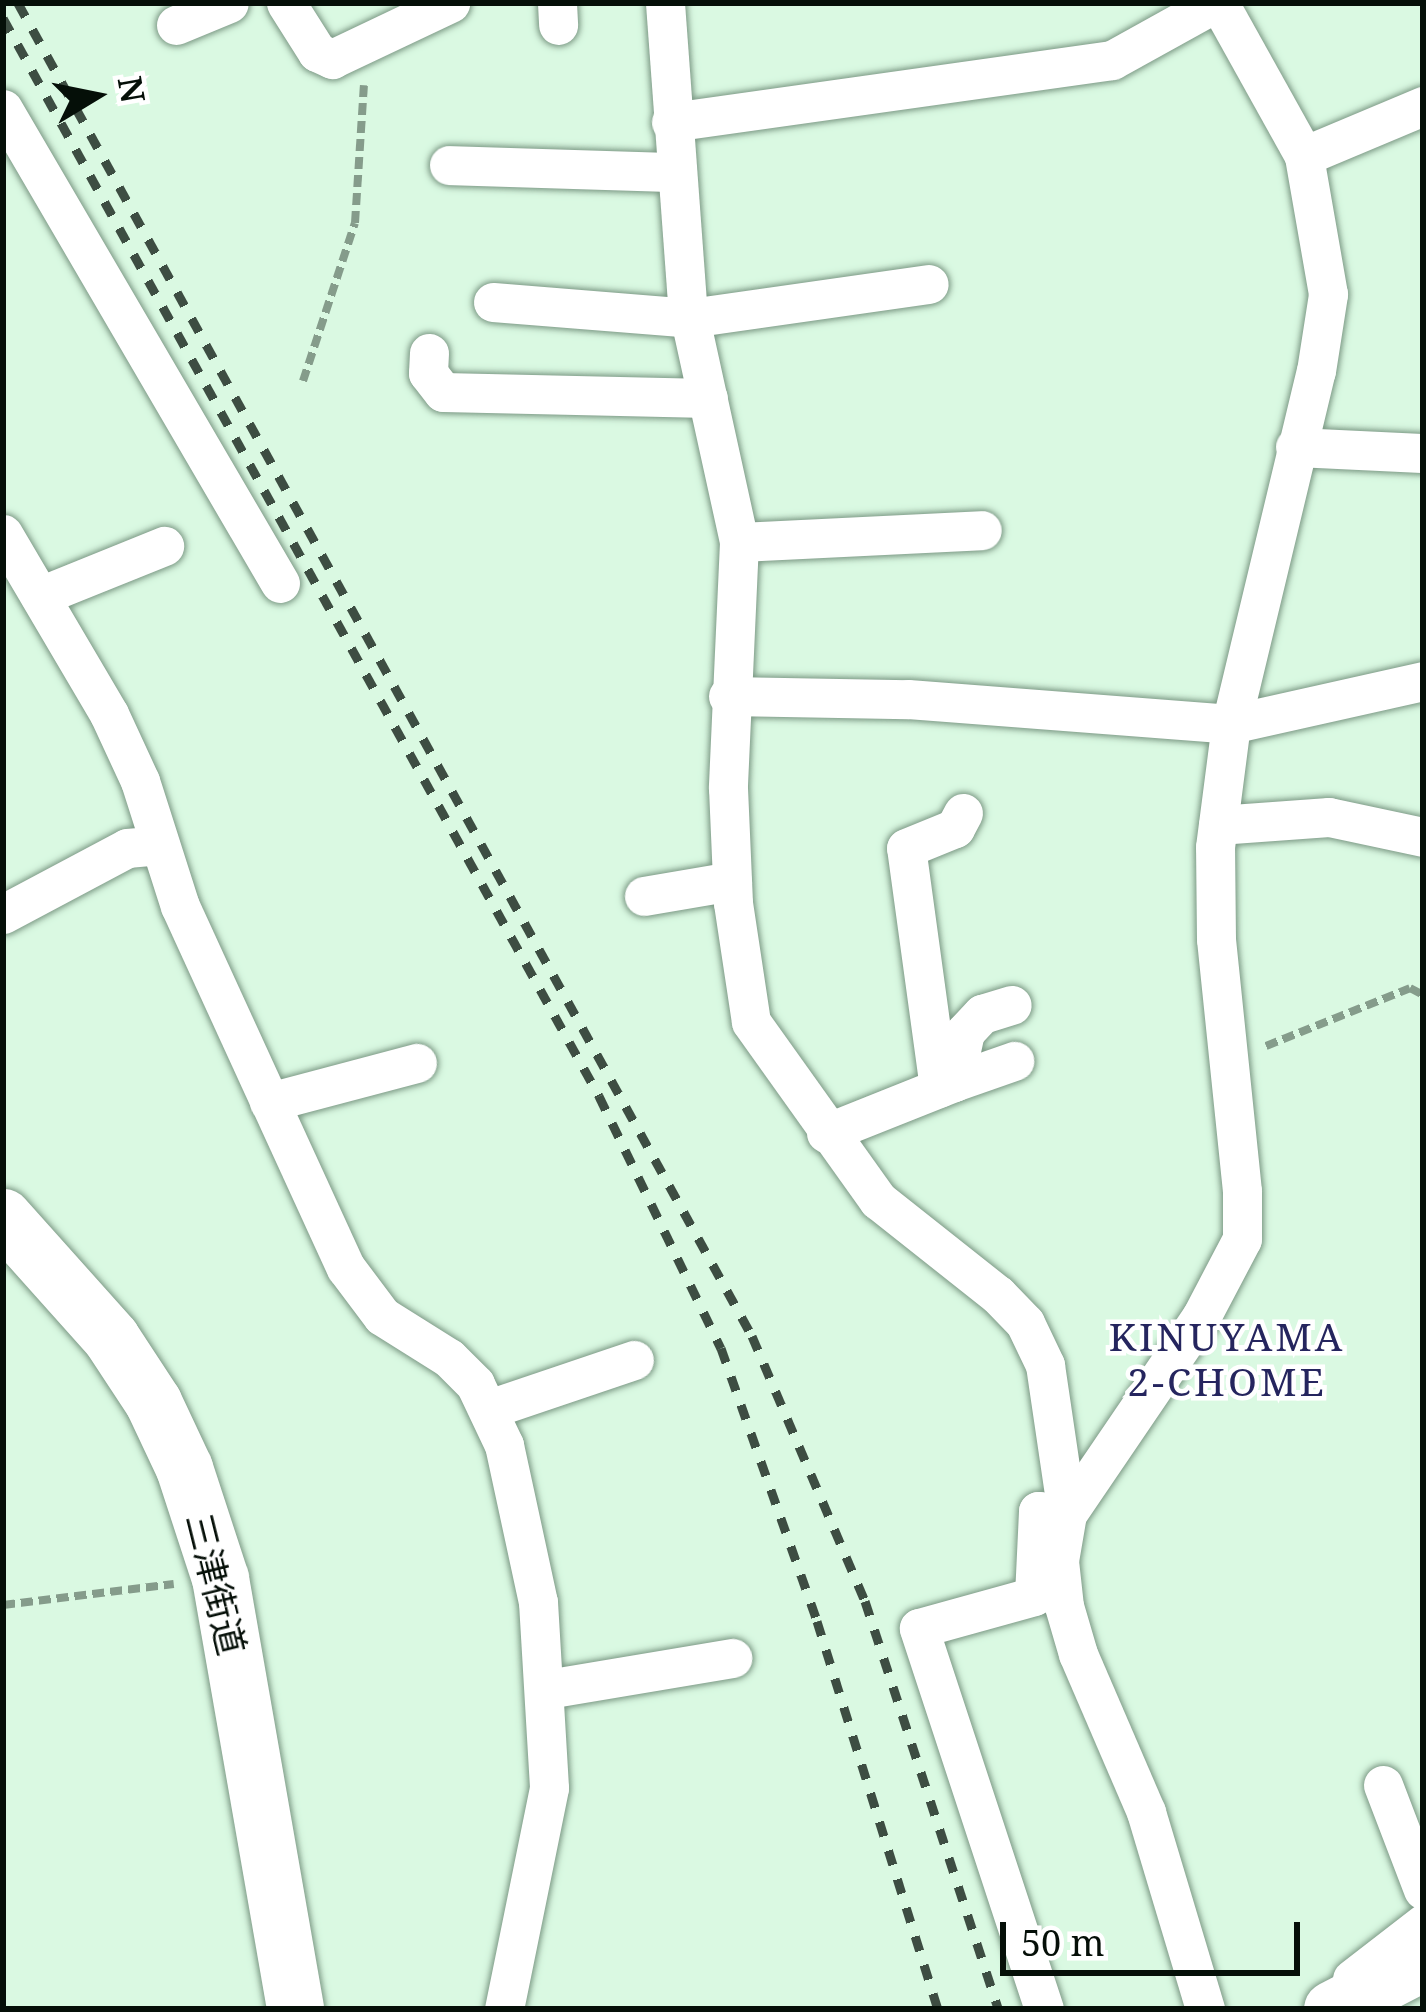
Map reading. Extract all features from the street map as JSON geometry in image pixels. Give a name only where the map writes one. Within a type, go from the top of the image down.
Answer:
[{"type":"street","points":[[176,25],[229,3]]},
{"type":"street","points":[[286,3],[317,52],[332,59],[450,3]]},
{"type":"street","points":[[665,3],[670,122],[690,318],[739,542],[728,696],[732,881],[751,1022],[878,1200],[998,1295],[1025,1323],[1045,1365],[1056,1410],[1067,1514],[1059,1561],[1064,1606],[1078,1654],[1146,1812],[1205,2009]]},
{"type":"street","points":[[670,122],[1112,60],[1217,3],[1304,156],[1328,295],[1316,371],[1232,724],[1218,824],[1216,939],[1242,1191],[1242,1239],[1201,1317],[1067,1514]]},
{"type":"street","points":[[1304,156],[1423,106]]},
{"type":"street","points":[[3,109],[280,584]]},
{"type":"street","points":[[449,165],[674,172]]},
{"type":"street","points":[[493,302],[690,318],[929,284]]},
{"type":"street","points":[[429,353],[428,373],[443,392],[708,398]]},
{"type":"street","points":[[1295,447],[1423,453]]},
{"type":"street","points":[[739,542],[982,530]]},
{"type":"street","points":[[3,534],[109,714],[140,781],[180,906],[364,1297],[382,1316],[449,1358],[489,1409],[520,1505],[547,1689],[549,1788],[522,1939],[504,2009]]},
{"type":"street","points":[[40,596],[164,546]]},
{"type":"street","points":[[728,696],[908,699],[1232,724],[1423,681]]},
{"type":"street","points":[[946,1085],[906,878],[906,848],[955,828],[963,813]]},
{"type":"street","points":[[1218,824],[1329,817],[1423,837]]},
{"type":"street","points":[[3,914],[127,848],[160,845]]},
{"type":"street","points":[[644,896],[732,881]]},
{"type":"street","points":[[946,1085],[965,1032],[982,1014],[1012,1005]]},
{"type":"street","points":[[826,1133],[1014,1061]]},
{"type":"street","points":[[269,1102],[417,1063]]},
{"type":"street","name":"三津街道","points":[[3,1217],[111,1338],[153,1402],[184,1468],[220,1578],[295,2009]]},
{"type":"street","points":[[489,1409],[634,1360]]},
{"type":"street","points":[[1044,2009],[919,1628],[1034,1596],[1038,1511],[1067,1514]]},
{"type":"street","points":[[547,1689],[733,1658]]},
{"type":"street","points":[[1383,1785],[1423,1889]]},
{"type":"street","points":[[1331,2009],[1360,1967],[1423,1924]]},
{"type":"street","points":[[1331,2009],[1423,1962]]},
{"type":"path","points":[[303,381],[355,223],[365,44]]},
{"type":"path","points":[[1226,1062],[1410,988],[1423,995]]},
{"type":"path","points":[[3,1606],[220,1578]]},
{"type":"railway","points":[[18,3],[752,1336],[865,1601],[998,2009]]},
{"type":"railway","points":[[3,18],[599,1096],[721,1348],[817,1621],[938,2009]]},
{"type":"district","name":"KINUYAMA 2-CHOME","points":[[1227,1360]]}]
